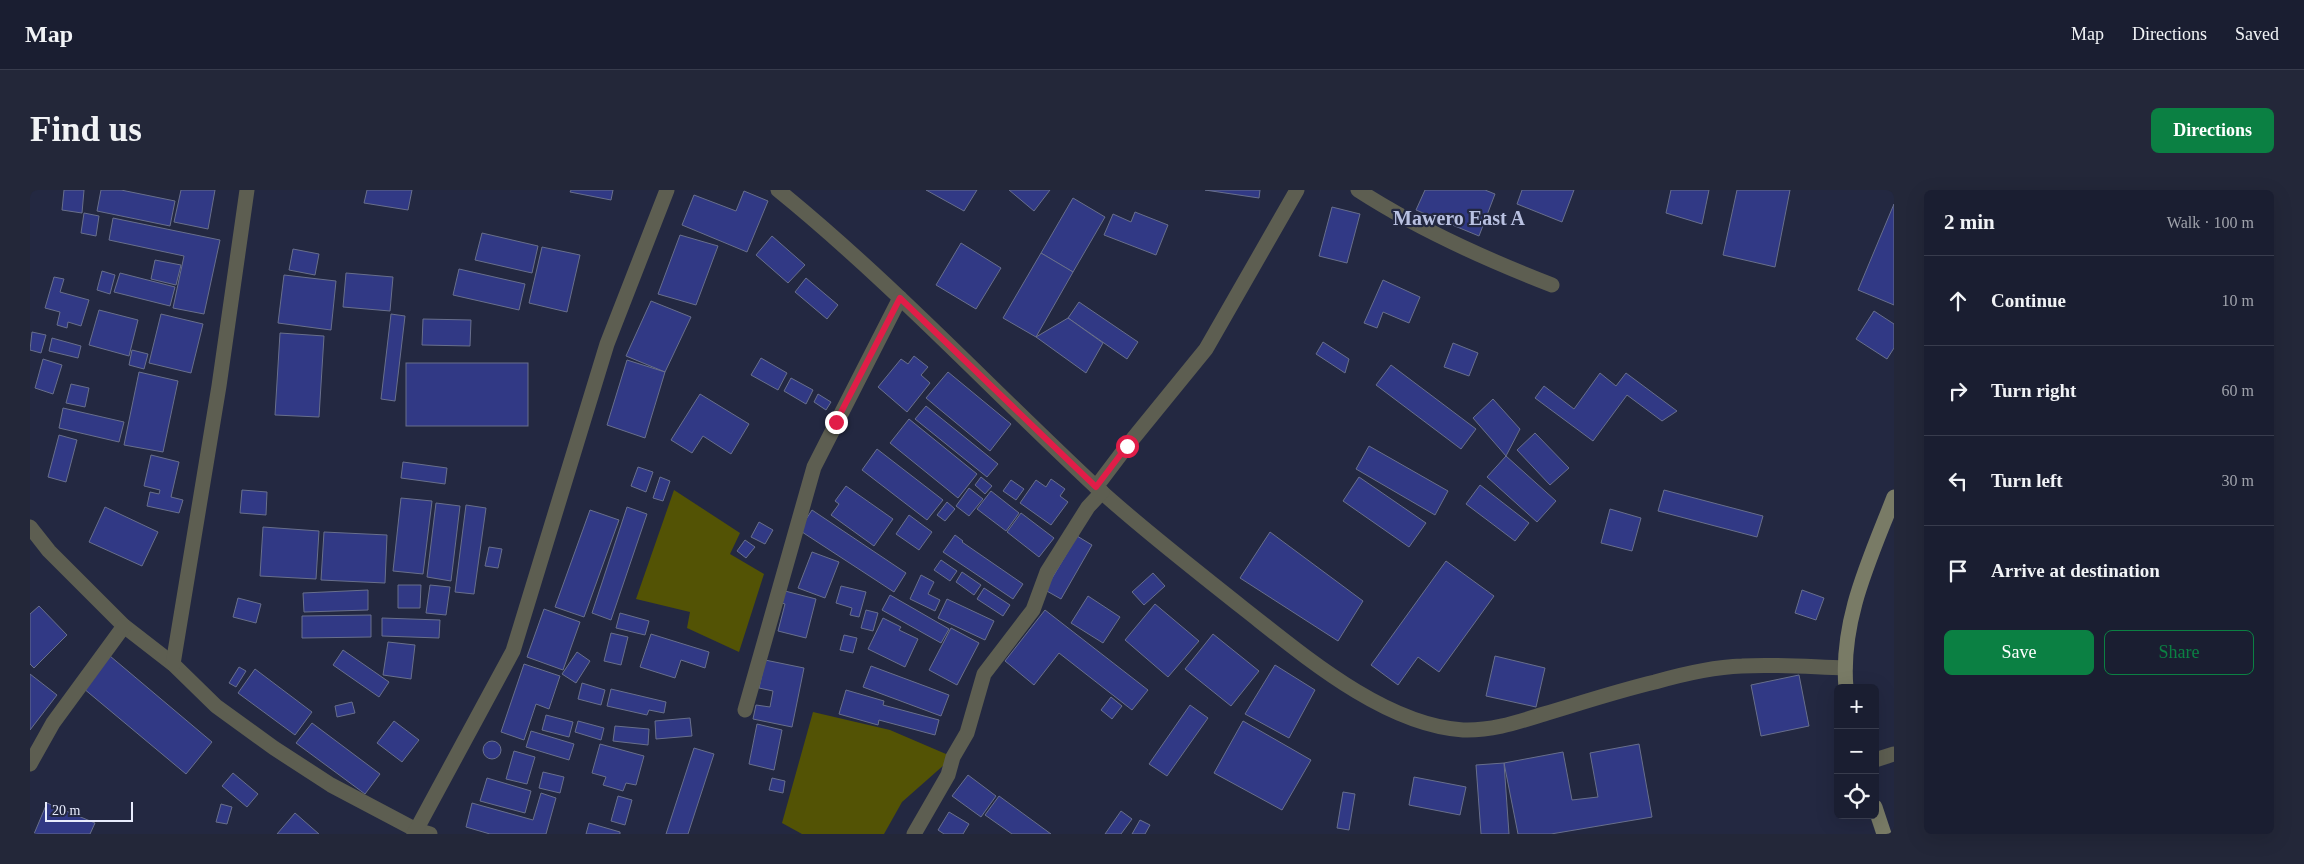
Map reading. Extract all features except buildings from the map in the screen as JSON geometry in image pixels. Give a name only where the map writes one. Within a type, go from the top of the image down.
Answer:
[{"type":"street","points":[[173,664],[219,386],[247,190]]},
{"type":"street","points":[[30,528],[49,551],[124,626],[173,664],[216,706],[274,748],[330,784],[420,833],[512,651],[607,344],[668,190]]},
{"type":"street","points":[[778,190],[824,228],[900,298],[1099,489],[1134,520],[1306,657],[1357,691],[1412,719],[1435,726],[1466,730],[1500,727],[1655,681],[1716,668],[1741,666],[1845,668]]},
{"type":"street","points":[[914,834],[948,775],[953,756],[966,733],[984,674],[1033,610],[1047,572],[1127,446],[1206,349],[1297,190]]},
{"type":"street","points":[[1358,190],[1385,208],[1500,265],[1552,285]]},
{"type":"street","points":[[745,710],[814,467],[900,298]]},
{"type":"street","points":[[1846,684],[1847,637],[1856,597],[1894,497]]},
{"type":"street","points":[[30,764],[54,722],[124,626]]},
{"type":"street","points":[[1879,759],[1894,754]]},
{"type":"street","points":[[1879,819],[1884,834]]},
{"type":"shaded area","points":[[674,490],[740,533],[730,554],[764,574],[739,652],[687,628],[690,612],[636,599]]},
{"type":"shaded area","points":[[813,712],[890,730],[953,757],[902,802],[884,834],[802,834],[782,823]]},
{"type":"district","name":"Mawero East A","points":[[1459,218]]},
{"type":"route","points":[[836,422],[900,298],[1096,487],[1127,446]]}]
